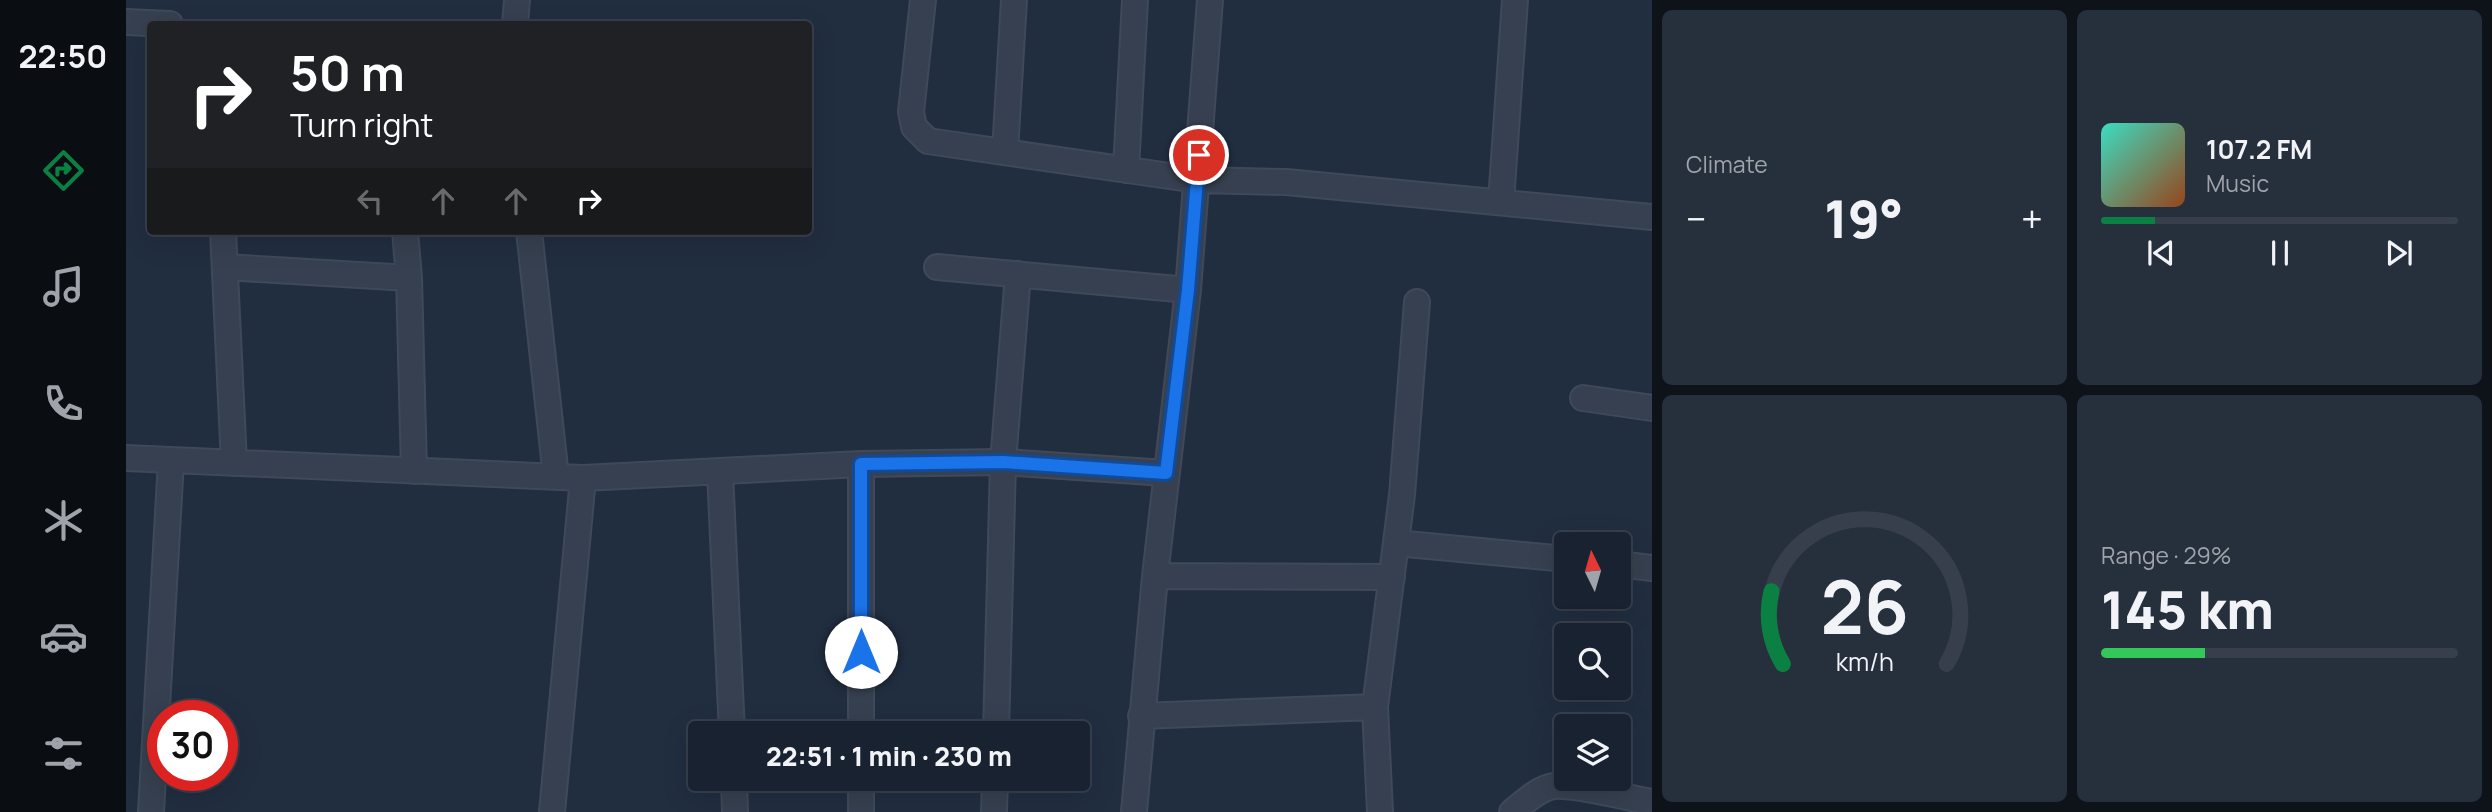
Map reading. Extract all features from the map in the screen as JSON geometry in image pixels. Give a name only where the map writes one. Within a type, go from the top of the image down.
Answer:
[{"type":"street","points":[[514,21],[517,0]]},
{"type":"street","points":[[923,0],[911,112],[914,127],[928,141],[1197,180],[1286,182],[1652,217]]},
{"type":"street","points":[[1004,152],[1014,0]]},
{"type":"street","points":[[1126,170],[1135,0]]},
{"type":"street","points":[[1134,812],[1155,576],[1188,290],[1210,0]]},
{"type":"street","points":[[1501,202],[1515,0]]},
{"type":"street","points":[[126,22],[147,23]]},
{"type":"street","points":[[223,235],[234,463]]},
{"type":"street","points":[[405,235],[414,471]]},
{"type":"street","points":[[529,235],[556,477]]},
{"type":"street","points":[[225,267],[409,278]]},
{"type":"street","points":[[937,267],[1188,290]]},
{"type":"street","points":[[996,721],[1003,462],[1018,274]]},
{"type":"street","points":[[1380,812],[1375,707],[1402,495],[1417,302]]},
{"type":"street","points":[[1583,398],[1652,408]]},
{"type":"street","points":[[126,458],[583,478],[861,464],[1003,462],[1166,473]]},
{"type":"street","points":[[151,812],[171,461]]},
{"type":"street","points":[[861,464],[861,721]]},
{"type":"street","points":[[720,472],[731,721]]},
{"type":"street","points":[[552,812],[583,478]]},
{"type":"street","points":[[1396,543],[1554,558]]},
{"type":"street","points":[[1631,565],[1652,568]]},
{"type":"street","points":[[1155,576],[1392,577]]},
{"type":"street","points":[[1141,716],[1375,707]]},
{"type":"street","points":[[1512,812],[1552,786],[1652,802]]},
{"type":"street","points":[[734,791],[735,812]]},
{"type":"street","points":[[861,791],[861,812]]},
{"type":"street","points":[[994,812],[995,791]]},
{"type":"route","points":[[861,652],[861,464],[1003,462],[1166,473],[1188,290],[1199,155]]}]
